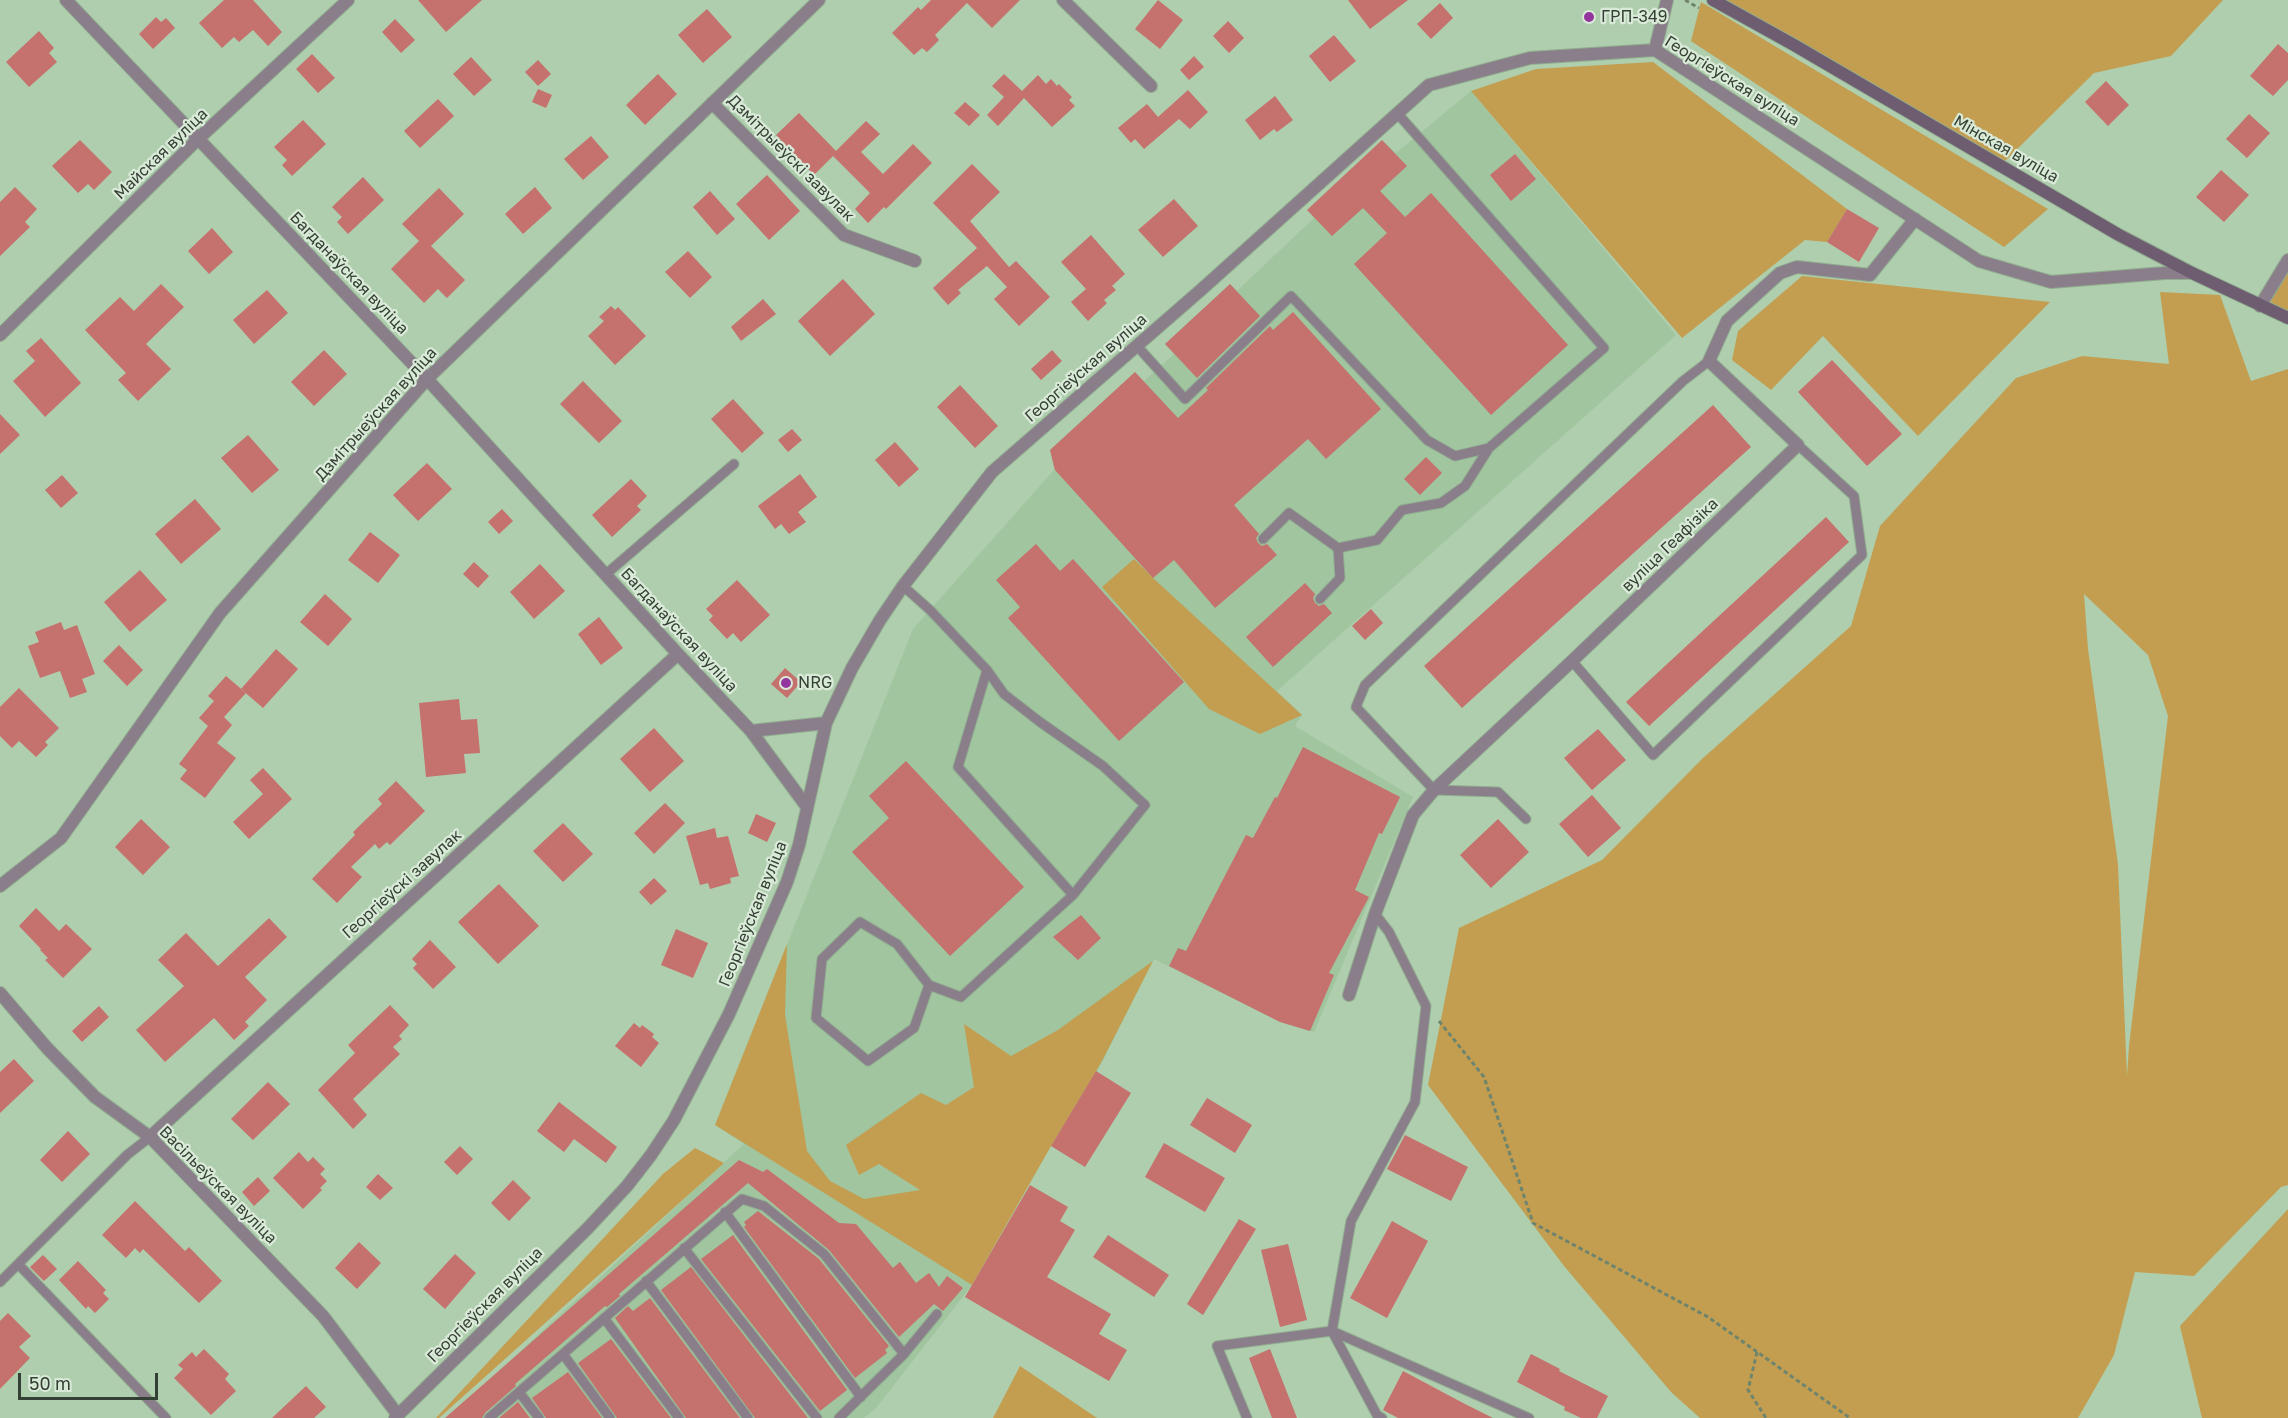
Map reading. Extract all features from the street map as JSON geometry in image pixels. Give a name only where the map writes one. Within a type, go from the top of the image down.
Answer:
[{"type":"main road","name":"Мінская вуліца","points":[[1713,0],[2119,235],[2192,273],[2288,318]]},
{"type":"street","name":"Багданаўская вуліца","points":[[66,0],[427,379],[751,731],[807,807]]},
{"type":"street","name":"Майская вуліца","points":[[0,335],[198,139],[348,0]]},
{"type":"street","name":"Дзмітрыеўская вуліца","points":[[0,886],[61,838],[220,613],[427,379],[819,0]]},
{"type":"street","points":[[1063,0],[1151,86]]},
{"type":"street","points":[[1655,50],[1667,0]]},
{"type":"street","name":"Георгіеўская вуліца","points":[[396,1417],[588,1228],[627,1186],[674,1120],[729,1014],[787,882],[799,846],[826,723],[852,668],[903,586],[992,472],[1137,346],[1429,85],[1530,58],[1655,50],[1979,261],[2051,282],[2192,273]]},
{"type":"street","name":"Дзмітрыеўскі завулак","points":[[712,103],[844,235],[915,261]]},
{"type":"street","points":[[1798,445],[1709,360],[1727,321],[1780,273],[1797,267],[1870,275],[1915,219]]},
{"type":"street","points":[[2260,306],[2288,260]]},
{"type":"street","name":"вуліца Геафізіка","points":[[1349,994],[1375,914],[1413,815],[1434,790],[1798,445]]},
{"type":"street","name":"Георгіеўскі завулак","points":[[150,1137],[678,654]]},
{"type":"street","points":[[751,731],[826,723]]},
{"type":"street","name":"Васільеўская вуліца","points":[[0,993],[47,1048],[95,1097],[150,1137],[323,1316],[396,1417]]},
{"type":"lane","points":[[1263,539],[1289,513],[1338,548],[1377,540],[1402,510],[1441,503],[1465,486],[1489,448],[1604,348],[1398,114]]},
{"type":"lane","points":[[1137,346],[1185,399],[1291,296],[1427,440],[1455,456],[1489,448]]},
{"type":"lane","points":[[1526,819],[1498,792],[1434,790],[1356,707],[1365,685],[1683,381],[1709,360]]},
{"type":"lane","points":[[1572,661],[1653,755],[1862,555],[1854,496],[1798,445]]},
{"type":"lane","points":[[605,575],[734,464]]},
{"type":"lane","points":[[1320,599],[1340,578],[1338,548]]},
{"type":"lane","points":[[903,586],[930,610],[987,670],[1004,694],[1103,766],[1145,805],[1073,895],[961,997],[929,985],[897,944],[861,922],[822,959],[816,1018],[868,1061],[914,1028],[929,985]]},
{"type":"lane","points":[[987,670],[958,767],[1073,895]]},
{"type":"lane","points":[[1375,914],[1389,932],[1426,1006],[1415,1102],[1351,1221],[1332,1331],[1377,1415],[1382,1418]]},
{"type":"lane","points":[[0,1282],[127,1155],[150,1137]]},
{"type":"lane","points":[[489,1418],[742,1199],[764,1206],[824,1254],[904,1354]]},
{"type":"lane","points":[[725,1212],[861,1396]]},
{"type":"lane","points":[[684,1248],[817,1418]]},
{"type":"lane","points":[[18,1264],[166,1418]]},
{"type":"lane","points":[[646,1281],[748,1418]]},
{"type":"lane","points":[[839,1418],[904,1354],[937,1314]]},
{"type":"lane","points":[[604,1318],[679,1418]]},
{"type":"lane","points":[[1246,1418],[1217,1346],[1332,1331],[1529,1418]]},
{"type":"lane","points":[[563,1354],[610,1418]]},
{"type":"lane","points":[[519,1392],[539,1418]]},
{"type":"path","points":[[1426,1006],[1484,1077],[1533,1223],[1708,1317],[1850,1418]]},
{"type":"path","points":[[1757,1352],[1748,1390],[1766,1418]]},
{"type":"shaded area","points":[[1713,0],[2223,0],[2171,56],[2094,73],[2001,165]]},
{"type":"shaded area","points":[[1701,2],[2048,209],[2004,247],[1691,41]]},
{"type":"shaded area","points":[[1653,62],[1847,209],[1827,242],[1805,240],[1682,338],[1471,91],[1536,69]]},
{"type":"shaded area","points":[[1471,91],[1676,335],[1277,691],[1302,715],[1295,726],[1413,797],[1314,1032],[1280,1022],[1154,959],[1097,1072],[1051,1146],[972,1285],[876,1408],[864,1418],[448,1418],[744,1144],[715,1125],[913,629],[1054,470],[1050,450],[1135,372],[1144,381],[1174,354],[1165,344],[1230,284],[1237,291],[1314,218],[1307,210],[1382,140],[1396,153]]},
{"type":"shaded area","points":[[2288,260],[2288,318],[2260,306]]},
{"type":"shaded area","points":[[1802,276],[2050,302],[1918,436],[1823,336],[1771,390],[1732,360],[1738,331]]},
{"type":"shaded area","points":[[2160,292],[2220,295],[2251,381],[2288,369],[2288,1185],[2281,1187],[2194,1276],[2135,1272],[2114,1355],[2078,1418],[1700,1418],[1671,1392],[1564,1266],[1428,1085],[1459,928],[1602,860],[1702,759],[1851,626],[1880,526],[2016,378],[2082,356],[2169,364]],"holes":[[[2084,594],[2148,655],[2168,716],[2127,1076],[2118,864],[2088,649]]]},
{"type":"shaded area","points":[[1134,559],[1302,715],[1260,734],[1209,709],[1102,587]]},
{"type":"shaded area","points":[[787,944],[785,1015],[807,1151],[830,1181],[864,1199],[920,1190],[879,1164],[859,1175],[846,1145],[921,1093],[946,1105],[974,1087],[964,1024],[1011,1056],[1058,1030],[1153,961],[1102,1061],[972,1285],[715,1125]]},
{"type":"shaded area","points":[[695,1148],[724,1163],[439,1418],[436,1418],[663,1174]]},
{"type":"shaded area","points":[[2288,1209],[2288,1418],[2202,1418],[2180,1326]]},
{"type":"shaded area","points":[[1020,1366],[1097,1418],[993,1418]]},
{"type":"building","points":[[224,0],[253,0],[282,32],[268,46],[253,30],[239,42],[234,37],[222,48],[199,23]]},
{"type":"building","points":[[418,0],[482,0],[446,32]]},
{"type":"building","points":[[931,0],[1020,0],[992,28],[967,3],[935,35],[939,40],[927,52],[922,48],[914,55],[892,33],[918,7],[921,10]]},
{"type":"building","points":[[1158,0],[1183,20],[1160,49],[1135,29]]},
{"type":"building","points":[[1348,0],[1408,0],[1370,29]]},
{"type":"building","points":[[1440,3],[1453,18],[1431,39],[1417,24]]},
{"type":"building","points":[[707,9],[732,37],[703,63],[678,35]]},
{"type":"building","points":[[156,17],[161,22],[166,18],[175,28],[153,49],[139,34]]},
{"type":"building","points":[[395,19],[415,40],[401,53],[382,32]]},
{"type":"building","points":[[1228,21],[1244,38],[1229,53],[1213,36]]},
{"type":"building","points":[[39,31],[54,48],[49,53],[57,62],[29,87],[6,62]]},
{"type":"building","points":[[1334,35],[1356,61],[1330,82],[1309,56]]},
{"type":"building","points":[[2278,44],[2288,53],[2288,80],[2273,96],[2250,76]]},
{"type":"building","points":[[312,54],[335,78],[318,93],[296,69]]},
{"type":"building","points":[[1194,56],[1204,67],[1189,80],[1180,70]]},
{"type":"building","points":[[471,57],[492,80],[474,96],[453,74]]},
{"type":"building","points":[[538,60],[551,74],[538,86],[525,72]]},
{"type":"building","points":[[658,74],[677,94],[645,125],[626,105]]},
{"type":"building","points":[[1004,74],[1022,91],[1038,75],[1046,84],[1051,79],[1072,97],[1069,100],[1075,106],[1052,127],[1024,98],[998,126],[987,115],[1004,97],[992,86]]},
{"type":"building","points":[[2106,81],[2129,105],[2108,126],[2085,102]]},
{"type":"building","points":[[538,89],[552,95],[546,108],[532,102]]},
{"type":"building","points":[[1188,90],[1208,112],[1190,129],[1179,119],[1144,149],[1135,139],[1131,143],[1118,128],[1147,104],[1158,117]]},
{"type":"building","points":[[1275,96],[1293,120],[1277,132],[1274,129],[1260,140],[1245,120]]},
{"type":"building","points":[[438,99],[454,116],[420,148],[404,131]]},
{"type":"building","points":[[965,102],[980,115],[969,126],[954,113]]},
{"type":"building","points":[[799,113],[836,151],[866,121],[880,134],[861,152],[883,174],[913,144],[932,163],[886,209],[884,207],[868,223],[855,209],[870,193],[833,156],[814,175],[776,135]]},
{"type":"building","points":[[2249,114],[2270,133],[2247,158],[2226,139]]},
{"type":"building","points":[[303,120],[326,144],[292,176],[282,165],[287,160],[274,147]]},
{"type":"building","points":[[591,136],[609,157],[583,180],[564,159]]},
{"type":"building","points":[[80,140],[112,172],[94,190],[88,184],[78,193],[52,166]]},
{"type":"building","points":[[1382,140],[1407,166],[1380,191],[1405,217],[1431,193],[1568,345],[1491,415],[1354,264],[1387,233],[1363,208],[1332,236],[1307,210]]},
{"type":"building","points":[[1515,154],[1536,179],[1511,201],[1490,175]]},
{"type":"building","points":[[972,164],[1000,192],[970,221],[1009,267],[1016,261],[1050,297],[1019,326],[994,299],[1007,287],[987,266],[958,290],[961,293],[948,305],[933,288],[977,248],[933,203]]},
{"type":"building","points":[[2221,170],[2249,195],[2224,222],[2196,197]]},
{"type":"building","points":[[767,175],[800,211],[769,240],[736,204]]},
{"type":"building","points":[[363,177],[384,200],[348,234],[337,222],[342,217],[332,207]]},
{"type":"building","points":[[15,187],[37,209],[25,222],[30,227],[0,256],[0,202]]},
{"type":"building","points":[[535,187],[552,208],[523,234],[505,214]]},
{"type":"building","points":[[439,188],[464,214],[431,246],[465,280],[447,298],[438,289],[424,303],[391,269],[419,241],[402,224]]},
{"type":"building","points":[[710,191],[735,219],[717,235],[693,207]]},
{"type":"building","points":[[1174,199],[1198,226],[1163,257],[1138,230]]},
{"type":"building","points":[[1847,209],[1879,228],[1859,262],[1827,242]]},
{"type":"building","points":[[212,228],[233,252],[209,274],[188,251]]},
{"type":"building","points":[[1091,235],[1125,274],[1112,286],[1116,290],[1104,300],[1107,303],[1088,321],[1071,302],[1086,289],[1061,262]]},
{"type":"building","points":[[688,251],[712,277],[690,298],[665,272]]},
{"type":"building","points":[[843,279],[875,314],[830,356],[798,321]]},
{"type":"building","points":[[161,284],[184,307],[146,344],[171,369],[138,401],[118,380],[126,373],[85,330],[120,297],[134,311]]},
{"type":"building","points":[[1230,284],[1260,316],[1197,378],[1165,344]]},
{"type":"building","points":[[267,290],[288,313],[254,344],[233,320]]},
{"type":"building","points":[[763,299],[776,314],[741,341],[731,327]]},
{"type":"building","points":[[611,306],[615,310],[618,307],[646,336],[615,365],[588,336],[604,321],[599,317]]},
{"type":"building","points":[[1293,312],[1381,409],[1326,459],[1308,439],[1234,505],[1259,534],[1256,538],[1258,543],[1262,546],[1267,544],[1277,555],[1215,608],[1174,560],[1153,578],[1055,470],[1050,450],[1135,372],[1178,418],[1270,326],[1273,330]]},
{"type":"building","points":[[41,338],[81,383],[45,417],[13,381],[35,361],[26,351]]},
{"type":"building","points":[[324,350],[347,374],[314,406],[291,382]]},
{"type":"building","points":[[1052,350],[1062,361],[1041,380],[1031,369]]},
{"type":"building","points":[[1832,360],[1902,434],[1867,466],[1798,392]]},
{"type":"building","points":[[583,381],[622,421],[599,443],[560,404]]},
{"type":"building","points":[[960,385],[998,426],[975,448],[937,407]]},
{"type":"building","points":[[733,399],[764,433],[742,453],[711,419]]},
{"type":"building","points":[[1713,405],[1751,447],[1462,708],[1424,666]]},
{"type":"building","points":[[0,414],[20,435],[0,454]]},
{"type":"building","points":[[792,429],[802,440],[788,452],[778,440]]},
{"type":"building","points":[[248,435],[279,470],[252,493],[221,458]]},
{"type":"building","points":[[895,442],[919,469],[899,487],[875,460]]},
{"type":"building","points":[[1426,457],[1442,473],[1420,495],[1404,479]]},
{"type":"building","points":[[427,463],[452,489],[418,521],[393,495]]},
{"type":"building","points":[[800,474],[817,497],[798,512],[806,522],[789,534],[781,524],[775,529],[758,506]]},
{"type":"building","points":[[62,475],[78,493],[61,508],[45,490]]},
{"type":"building","points":[[631,479],[647,496],[637,506],[641,510],[612,537],[592,515]]},
{"type":"building","points":[[195,499],[221,529],[181,564],[155,534]]},
{"type":"building","points":[[502,509],[513,521],[499,534],[488,522]]},
{"type":"building","points":[[1826,517],[1849,542],[1649,726],[1626,702]]},
{"type":"building","points":[[370,532],[400,555],[378,583],[348,560]]},
{"type":"building","points":[[1036,544],[1060,571],[1073,559],[1184,682],[1119,741],[1008,618],[1020,607],[996,580]]},
{"type":"building","points":[[474,562],[489,576],[478,588],[463,574]]},
{"type":"building","points":[[540,564],[565,591],[534,619],[510,592]]},
{"type":"building","points":[[140,570],[167,600],[130,632],[104,602]]},
{"type":"building","points":[[737,580],[770,615],[741,642],[733,633],[727,639],[709,620],[713,616],[706,609]]},
{"type":"building","points":[[1305,583],[1315,594],[1313,598],[1315,603],[1319,606],[1324,604],[1332,613],[1273,667],[1246,637]]},
{"type":"building","points":[[325,594],[352,619],[328,646],[300,622]]},
{"type":"building","points":[[1371,609],[1383,623],[1365,640],[1352,626]]},
{"type":"building","points":[[599,617],[623,648],[601,665],[578,634]]},
{"type":"building","points":[[61,622],[64,630],[77,625],[95,674],[82,679],[87,692],[70,698],[60,671],[40,678],[28,646],[39,642],[35,632]]},
{"type":"building","points":[[119,645],[143,670],[127,686],[103,661]]},
{"type":"building","points":[[276,649],[298,669],[263,708],[241,689]]},
{"type":"building","name":"NRG","points":[[785,668],[801,682],[787,698],[771,684]]},
{"type":"building","points":[[226,676],[246,693],[224,717],[232,725],[217,743],[236,758],[205,798],[180,779],[187,770],[179,764],[208,726],[199,718],[214,701],[208,696]]},
{"type":"building","points":[[19,688],[59,728],[45,742],[48,745],[36,757],[19,741],[12,748],[0,736],[0,707]]},
{"type":"building","points":[[459,699],[461,720],[477,719],[480,753],[464,754],[466,773],[426,777],[419,703]]},
{"type":"building","points":[[654,728],[684,761],[650,792],[620,759]]},
{"type":"building","points":[[1598,729],[1626,760],[1592,790],[1564,758]]},
{"type":"building","points":[[1303,747],[1400,797],[1382,834],[1379,833],[1355,890],[1369,897],[1329,973],[1334,975],[1310,1031],[1280,1022],[1169,966],[1178,948],[1186,951],[1246,835],[1253,838]]},
{"type":"building","points":[[906,761],[1024,887],[950,956],[852,852],[889,818],[869,796]]},
{"type":"building","points":[[263,768],[292,799],[249,839],[233,822],[263,794],[250,780]]},
{"type":"building","points":[[396,781],[425,811],[390,845],[387,842],[379,849],[375,844],[351,867],[362,877],[337,903],[312,879],[355,835],[353,832],[382,804],[378,799]]},
{"type":"building","points":[[1592,795],[1621,828],[1588,857],[1559,824]]},
{"type":"building","points":[[665,803],[685,823],[654,854],[634,833]]},
{"type":"building","points":[[756,814],[776,823],[767,842],[748,833]]},
{"type":"building","points":[[141,819],[170,847],[143,875],[115,847]]},
{"type":"building","points":[[1498,819],[1529,852],[1491,888],[1460,855]]},
{"type":"building","points":[[563,823],[593,854],[563,882],[533,851]]},
{"type":"building","points":[[715,828],[717,838],[728,836],[739,876],[730,878],[731,883],[710,889],[708,883],[700,885],[686,836]]},
{"type":"building","points":[[654,878],[667,891],[651,905],[639,892]]},
{"type":"building","points":[[499,884],[539,926],[498,964],[458,922]]},
{"type":"building","points":[[36,908],[59,931],[66,924],[92,949],[63,978],[45,960],[48,958],[19,926]]},
{"type":"building","points":[[1081,915],[1101,938],[1078,960],[1053,937]]},
{"type":"building","points":[[269,918],[287,937],[245,977],[267,1000],[245,1022],[249,1026],[234,1040],[214,1018],[165,1062],[136,1030],[184,986],[158,960],[186,933],[218,966]]},
{"type":"building","points":[[676,929],[708,943],[693,978],[661,965]]},
{"type":"building","points":[[430,940],[456,967],[433,989],[413,968],[417,964],[412,959]]},
{"type":"building","points":[[390,1005],[409,1025],[399,1036],[402,1039],[393,1047],[400,1054],[353,1099],[367,1115],[353,1129],[318,1090],[355,1053],[348,1045]]},
{"type":"building","points":[[99,1006],[109,1017],[82,1042],[72,1031]]},
{"type":"building","points":[[634,1023],[640,1028],[642,1025],[654,1034],[652,1037],[659,1043],[641,1067],[615,1046]]},
{"type":"building","points":[[14,1059],[34,1081],[0,1113],[0,1072]]},
{"type":"building","points":[[1096,1071],[1131,1093],[1085,1167],[1051,1146]]},
{"type":"building","points":[[268,1082],[290,1104],[253,1140],[231,1119]]},
{"type":"building","points":[[1207,1098],[1252,1125],[1235,1153],[1190,1125]]},
{"type":"building","points":[[559,1102],[617,1147],[606,1163],[574,1139],[564,1152],[537,1131]]},
{"type":"building","points":[[68,1131],[90,1154],[62,1182],[40,1160]]},
{"type":"building","points":[[1405,1135],[1468,1167],[1451,1201],[1387,1169]]},
{"type":"building","points":[[1164,1143],[1225,1178],[1205,1212],[1145,1177]]},
{"type":"building","points":[[460,1146],[473,1159],[457,1175],[444,1162]]},
{"type":"building","points":[[299,1152],[308,1162],[313,1157],[325,1169],[320,1174],[327,1181],[320,1188],[322,1190],[303,1209],[273,1178]]},
{"type":"building","points":[[739,1160],[763,1172],[767,1169],[839,1223],[856,1224],[893,1268],[900,1262],[916,1283],[929,1273],[939,1287],[947,1276],[963,1288],[943,1311],[934,1304],[899,1337],[829,1250],[748,1183],[619,1294],[620,1296],[607,1307],[605,1306],[515,1384],[516,1386],[482,1418],[445,1418]]},
{"type":"building","points":[[378,1174],[393,1188],[380,1200],[366,1187]]},
{"type":"building","points":[[258,1177],[270,1191],[254,1206],[242,1192]]},
{"type":"building","points":[[513,1180],[531,1198],[509,1221],[491,1203]]},
{"type":"building","points":[[1030,1185],[1068,1207],[1060,1221],[1075,1230],[1047,1277],[1111,1314],[1099,1334],[1127,1350],[1109,1381],[965,1297]]},
{"type":"building","points":[[135,1201],[185,1251],[189,1247],[222,1281],[199,1303],[143,1249],[140,1253],[135,1248],[126,1258],[102,1235]]},
{"type":"building","points":[[758,1211],[819,1259],[889,1346],[885,1350],[887,1353],[855,1378],[744,1227],[746,1225],[744,1222]]},
{"type":"building","points":[[1239,1219],[1256,1229],[1203,1315],[1187,1304]]},
{"type":"building","points":[[1392,1221],[1428,1241],[1387,1318],[1350,1298]]},
{"type":"building","points":[[733,1235],[847,1390],[820,1411],[701,1259]]},
{"type":"building","points":[[1108,1235],[1169,1275],[1154,1297],[1093,1257]]},
{"type":"building","points":[[359,1242],[381,1263],[357,1289],[335,1268]]},
{"type":"building","points":[[1288,1244],[1307,1320],[1280,1327],[1261,1250]]},
{"type":"building","points":[[455,1254],[476,1273],[445,1309],[423,1289]]},
{"type":"building","points":[[43,1255],[57,1269],[44,1281],[30,1267]]},
{"type":"building","points":[[78,1261],[106,1290],[103,1293],[109,1299],[95,1313],[88,1306],[86,1309],[59,1280]]},
{"type":"building","points":[[691,1267],[808,1418],[755,1418],[661,1290]]},
{"type":"building","points":[[650,1298],[740,1418],[686,1418],[615,1318],[628,1306],[633,1311]]},
{"type":"building","points":[[8,1313],[31,1336],[19,1347],[30,1358],[0,1389],[0,1321]]},
{"type":"building","points":[[611,1339],[671,1418],[617,1418],[578,1363]]},
{"type":"building","points":[[204,1349],[229,1374],[225,1379],[236,1391],[211,1415],[174,1378],[183,1369],[178,1365],[192,1352],[196,1357]]},
{"type":"building","points":[[1270,1349],[1297,1418],[1272,1418],[1249,1358]]},
{"type":"building","points":[[1531,1354],[1608,1396],[1597,1418],[1581,1418],[1517,1382]]},
{"type":"building","points":[[1403,1371],[1493,1418],[1398,1418],[1383,1410]]},
{"type":"building","points":[[568,1372],[602,1418],[546,1418],[532,1398]]},
{"type":"building","points":[[306,1386],[326,1407],[314,1418],[272,1418]]},
{"type":"building","points":[[518,1402],[530,1418],[499,1418]]},
{"type":"place","name":"ГРП-349","points":[[1589,17]]},
{"type":"place","name":"NRG","points":[[786,683]]}]
